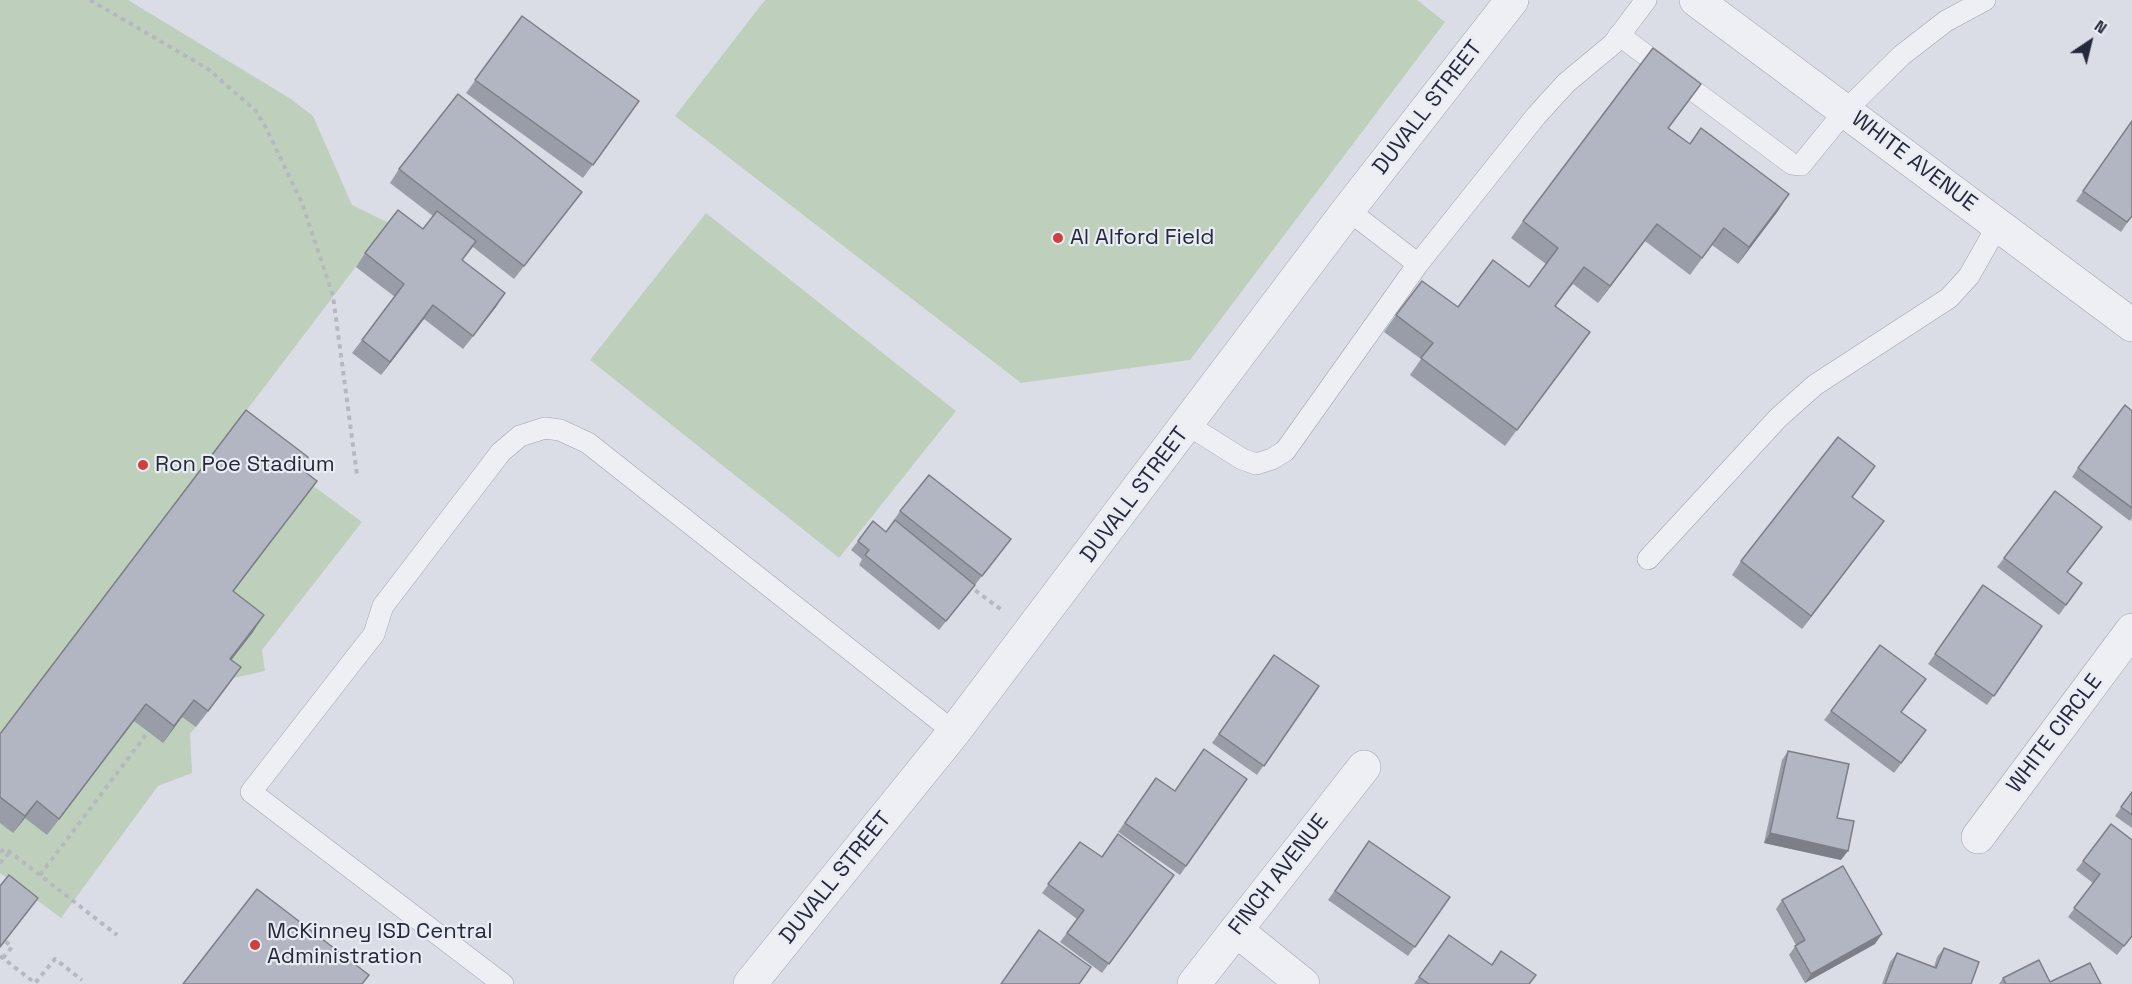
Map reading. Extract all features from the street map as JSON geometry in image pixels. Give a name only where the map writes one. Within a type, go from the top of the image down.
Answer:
[{"type":"street","name":"DUVALL STREET","points":[[750,984],[954,732],[1188,425],[1348,210],[1512,0]]},
{"type":"street","name":"WHITE AVENUE","points":[[1696,0],[2131,322]]},
{"type":"street","name":"WHITE CIRCLE","points":[[1978,837],[2132,630]]},
{"type":"street","name":"FINCH AVENUE","points":[[1194,984],[1364,766]]},
{"type":"street","points":[[1236,930],[1304,984]]},
{"type":"lane","points":[[1188,425],[1242,459],[1256,464],[1272,459],[1285,451],[1418,264],[1536,116],[1566,82],[1613,44],[1646,0]]},
{"type":"lane","points":[[1620,35],[1792,164],[1802,165],[1845,111],[1902,56],[1946,21],[1984,0]]},
{"type":"lane","points":[[1348,210],[1418,264]]},
{"type":"lane","points":[[1648,559],[1778,418],[1815,385],[1949,298],[1969,276],[1998,225]]},
{"type":"lane","points":[[503,984],[251,792],[374,634],[383,606],[501,452],[520,436],[545,428],[568,432],[588,443],[954,732]]},
{"type":"path","points":[[90,0],[208,69],[256,111],[266,128],[302,203],[333,296],[357,475]]},
{"type":"path","points":[[961,579],[1006,613]]},
{"type":"path","points":[[39,875],[148,732]]},
{"type":"path","points":[[0,852],[6,849],[117,935]]},
{"type":"path","points":[[0,863],[10,852]]},
{"type":"path","points":[[5,941],[12,948],[1,957],[35,983],[55,959],[82,980]]},
{"type":"green space","name":"Ron Poe Stadium","points":[[0,0],[128,0],[291,99],[313,116],[352,205],[389,223],[234,427],[362,522],[262,650],[265,671],[234,678],[190,734],[192,773],[158,786],[61,918],[0,873]]},
{"type":"green space","name":"Al Alford Field","points":[[765,0],[1417,0],[1445,22],[1190,360],[1021,383],[675,116]]},
{"type":"green space","points":[[706,213],[956,411],[839,558],[590,360]]},
{"type":"building","points":[[522,16],[639,101],[593,165],[475,80]]},
{"type":"building","points":[[1653,48],[1701,84],[1668,128],[1690,144],[1701,128],[1789,194],[1749,247],[1724,228],[1702,258],[1657,224],[1610,286],[1584,267],[1555,306],[1590,332],[1517,430],[1421,358],[1433,343],[1396,315],[1422,281],[1458,307],[1493,260],[1529,287],[1558,248],[1523,221]]},
{"type":"building","points":[[458,94],[582,192],[524,266],[399,169]]},
{"type":"building","points":[[2132,121],[2132,216],[2127,222],[2083,191]]},
{"type":"building","points":[[398,210],[423,229],[437,211],[476,241],[462,260],[505,293],[473,336],[433,305],[390,362],[362,340],[404,284],[365,253]]},
{"type":"building","points":[[2125,405],[2132,411],[2132,508],[2078,468]]},
{"type":"building","points":[[246,410],[308,457],[300,468],[317,481],[233,591],[264,615],[230,659],[241,667],[208,711],[194,700],[174,726],[146,704],[59,819],[37,801],[25,816],[0,797],[0,734]]},
{"type":"building","points":[[1838,437],[1875,466],[1852,497],[1884,521],[1811,616],[1741,561]]},
{"type":"building","points":[[929,475],[1011,539],[982,576],[900,511]]},
{"type":"building","points":[[2055,491],[2102,527],[2067,572],[2082,583],[2066,605],[2004,558]]},
{"type":"building","points":[[895,520],[975,585],[946,621],[865,555],[869,550],[858,541],[873,521],[886,532]]},
{"type":"building","points":[[1983,585],[2042,626],[1994,696],[1935,654]]},
{"type":"building","points":[[1880,645],[1926,679],[1901,712],[1926,730],[1901,763],[1831,711]]},
{"type":"building","points":[[1274,655],[1319,686],[1264,766],[1219,734]]},
{"type":"building","points":[[1204,749],[1247,779],[1186,866],[1125,823],[1156,778],[1175,791]]},
{"type":"building","points":[[1788,751],[1849,764],[1837,818],[1854,821],[1848,851],[1770,833]]},
{"type":"building","points":[[2132,792],[2132,815],[2121,807]]},
{"type":"building","points":[[2111,824],[2132,840],[2132,936],[2124,946],[2074,908],[2100,874],[2083,861]]},
{"type":"building","points":[[1118,834],[1174,875],[1109,964],[1067,933],[1084,910],[1048,884],[1080,842],[1102,857]]},
{"type":"building","points":[[1369,841],[1450,897],[1415,947],[1335,891]]},
{"type":"building","points":[[1843,866],[1882,934],[1811,974],[1795,946],[1805,940],[1782,900]]},
{"type":"building","points":[[9,875],[38,898],[0,947],[0,886]]},
{"type":"building","name":"McKinney ISD Central Administration","points":[[257,889],[369,975],[362,984],[183,984]]},
{"type":"building","points":[[1039,930],[1091,967],[1079,984],[1001,984]]},
{"type":"building","points":[[1449,935],[1492,965],[1501,951],[1536,975],[1529,984],[1429,984],[1419,977]]},
{"type":"building","points":[[1944,948],[1979,962],[1971,984],[1885,984],[1897,953],[1936,968]]},
{"type":"building","points":[[2039,960],[2050,982],[2090,963],[2101,984],[2006,984],[2003,978]]},
{"type":"place","name":"Al Alford Field","points":[[1058,238]]},
{"type":"place","name":"Ron Poe Stadium","points":[[143,465]]},
{"type":"place","name":"McKinney ISD Central Administration","points":[[255,945]]}]
